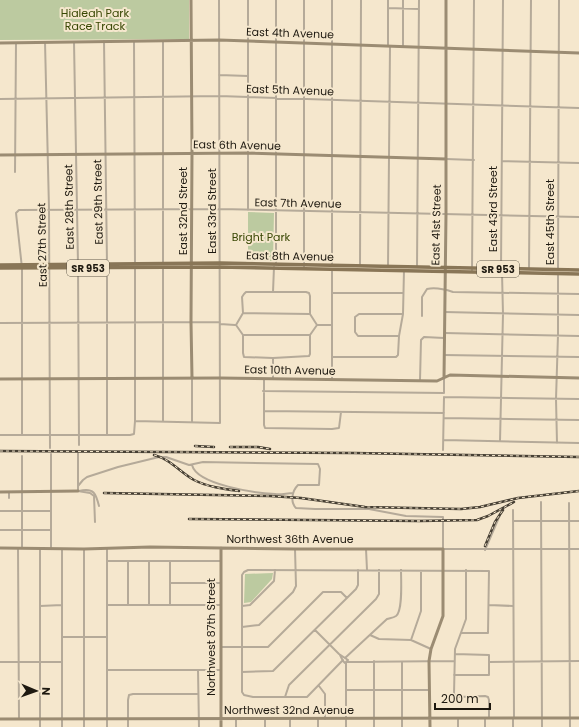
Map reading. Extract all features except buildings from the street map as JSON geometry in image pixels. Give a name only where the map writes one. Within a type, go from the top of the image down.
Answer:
[{"type":"main road","name":"East 8th Avenue","points":[[0,265],[220,265],[529,271],[579,274]]},
{"type":"main road","name":"East 8th Avenue","points":[[0,268],[22,266]]},
{"type":"main road","name":"East 8th Avenue","points":[[558,272],[579,270]]},
{"type":"street","name":"East 32nd Street","points":[[191,0],[192,422]]},
{"type":"street","name":"East 33rd Street","points":[[192,422],[220,423],[219,0]]},
{"type":"street","points":[[248,0],[248,210]]},
{"type":"street","points":[[273,292],[277,211],[276,0]]},
{"type":"street","points":[[304,0],[304,267]]},
{"type":"street","points":[[332,0],[332,380]]},
{"type":"street","points":[[360,268],[361,0]]},
{"type":"street","points":[[388,0],[388,268]]},
{"type":"street","points":[[403,46],[404,0]]},
{"type":"street","points":[[417,269],[417,102],[419,0]]},
{"type":"street","name":"East 41st Street","points":[[443,450],[446,214],[446,0]]},
{"type":"street","points":[[472,270],[475,49],[474,0]]},
{"type":"street","name":"East 43rd Street","points":[[500,442],[503,314],[503,0]]},
{"type":"street","points":[[529,271],[531,0]]},
{"type":"street","name":"East 45th Street","points":[[557,443],[556,399],[559,314],[559,0]]},
{"type":"street","points":[[388,8],[419,9]]},
{"type":"street","points":[[163,40],[163,421]]},
{"type":"street","name":"East 4th Avenue","points":[[0,43],[248,40],[579,53]]},
{"type":"street","name":"East 29th Street","points":[[104,41],[107,266],[107,435]]},
{"type":"street","points":[[0,435],[134,434],[134,41]]},
{"type":"street","name":"East 27th Street","points":[[45,42],[50,210],[50,448]]},
{"type":"street","name":"East 28th Street","points":[[74,42],[76,98],[79,445]]},
{"type":"street","points":[[15,172],[16,43]]},
{"type":"street","points":[[220,75],[248,76]]},
{"type":"street","name":"East 5th Avenue","points":[[0,99],[220,96],[579,108]]},
{"type":"street","name":"East 6th Avenue","points":[[0,155],[192,152],[474,160]]},
{"type":"street","points":[[502,161],[579,163]]},
{"type":"street","name":"East 7th Avenue","points":[[22,266],[17,211],[19,210],[220,209],[579,217]]},
{"type":"street","points":[[22,266],[22,435]]},
{"type":"street","points":[[332,357],[396,357],[398,355],[399,336],[403,314],[404,269]]},
{"type":"street","points":[[422,316],[422,297],[426,289],[440,288],[453,292],[579,294]]},
{"type":"street","points":[[236,325],[243,313],[242,297],[246,292],[309,293],[310,314],[317,325]]},
{"type":"street","points":[[332,292],[403,292]]},
{"type":"street","points":[[445,312],[579,315]]},
{"type":"street","points":[[243,313],[310,314]]},
{"type":"street","points":[[399,336],[358,336],[356,334],[355,317],[357,315],[403,314]]},
{"type":"street","points":[[0,323],[191,322],[236,325],[243,335],[244,357],[273,358],[309,356],[310,335],[317,325]]},
{"type":"street","points":[[317,325],[332,325]]},
{"type":"street","points":[[444,333],[579,336]]},
{"type":"street","points":[[243,335],[310,335]]},
{"type":"street","points":[[420,380],[421,340],[424,337],[444,338]]},
{"type":"street","points":[[444,355],[579,357]]},
{"type":"street","points":[[273,358],[273,380]]},
{"type":"street","name":"East 10th Avenue","points":[[0,379],[220,378],[273,380],[437,381],[450,376],[579,378]]},
{"type":"street","points":[[264,379],[265,428],[339,428],[341,412]]},
{"type":"street","points":[[264,391],[444,393]]},
{"type":"street","points":[[444,397],[579,399]]},
{"type":"street","points":[[264,411],[444,413]]},
{"type":"street","points":[[444,418],[579,420]]},
{"type":"street","points":[[135,422],[192,422]]},
{"type":"street","points":[[444,440],[579,443]]},
{"type":"street","points":[[78,453],[78,492]]},
{"type":"street","points":[[51,454],[51,549]]},
{"type":"street","points":[[22,456],[22,548]]},
{"type":"street","points":[[78,486],[86,478],[118,467],[157,457],[165,457],[192,465],[203,462],[318,464],[320,469],[319,485],[298,485],[294,489],[293,493],[293,504],[295,507],[369,509],[406,516],[443,518],[443,616],[431,649],[429,661],[430,727]]},
{"type":"street","points":[[192,465],[200,476],[225,485],[277,495],[293,493]]},
{"type":"street","points":[[78,492],[82,490],[93,492],[98,497],[99,506]]},
{"type":"street","points":[[0,492],[90,493],[94,496],[95,522]]},
{"type":"street","points":[[9,492],[9,498]]},
{"type":"street","points":[[541,502],[542,727]]},
{"type":"street","points":[[569,504],[570,727]]},
{"type":"street","points":[[513,510],[513,727]]},
{"type":"street","points":[[0,511],[51,511]]},
{"type":"street","points":[[486,550],[500,515]]},
{"type":"street","points":[[513,521],[579,521]]},
{"type":"street","points":[[0,530],[51,530]]},
{"type":"street","name":"Northwest 36th Avenue","points":[[0,548],[84,549],[168,547],[486,550],[579,549]]},
{"type":"street","points":[[18,548],[19,719]]},
{"type":"street","points":[[107,548],[107,727]]},
{"type":"street","name":"Northwest 87th Street","points":[[221,548],[221,727]]},
{"type":"street","points":[[40,549],[40,727]]},
{"type":"street","points":[[62,549],[62,727]]},
{"type":"street","points":[[84,549],[84,727]]},
{"type":"street","points":[[242,627],[259,625],[294,592],[296,586],[295,549]]},
{"type":"street","points":[[366,549],[366,570]]},
{"type":"street","points":[[107,560],[220,561]]},
{"type":"street","points":[[128,560],[128,605]]},
{"type":"street","points":[[149,561],[149,605]]},
{"type":"street","points":[[170,561],[170,605]]},
{"type":"street","points":[[242,606],[250,605],[274,581],[275,570]]},
{"type":"street","points":[[401,570],[400,607],[398,614],[395,617],[387,619],[307,696],[246,697],[244,695],[242,692],[242,575],[245,571],[275,570],[296,570],[358,570],[366,570],[379,570],[401,570],[466,570],[488,571],[488,633],[462,633]]},
{"type":"street","points":[[242,672],[273,672],[356,589],[358,585],[358,570]]},
{"type":"street","points":[[285,697],[289,685],[376,599],[379,594],[379,570]]},
{"type":"street","points":[[411,640],[421,611],[421,570]]},
{"type":"street","points":[[466,570],[466,614],[462,633],[454,654],[454,694],[458,697],[488,697],[490,700],[485,727]]},
{"type":"street","points":[[170,583],[220,583]]},
{"type":"street","points":[[220,647],[268,647],[323,592],[341,592],[347,598]]},
{"type":"street","points":[[40,606],[62,605]]},
{"type":"street","points":[[107,605],[220,605]]},
{"type":"street","points":[[489,605],[513,606]]},
{"type":"street","points":[[315,630],[345,660],[346,727]]},
{"type":"street","points":[[370,635],[379,640],[411,640],[431,649]]},
{"type":"street","points":[[62,637],[107,637]]},
{"type":"street","points":[[350,654],[353,661]]},
{"type":"street","points":[[454,654],[489,655],[489,676],[454,675]]},
{"type":"street","points":[[345,660],[402,662],[454,661]]},
{"type":"street","points":[[374,661],[374,727]]},
{"type":"street","points":[[489,662],[579,661]]},
{"type":"street","points":[[0,662],[62,662]]},
{"type":"street","points":[[402,662],[402,727]]},
{"type":"street","points":[[339,665],[346,666]]},
{"type":"street","points":[[107,670],[220,670]]},
{"type":"street","points":[[198,670],[198,727]]},
{"type":"street","points":[[319,685],[325,694],[325,719]]},
{"type":"street","points":[[346,690],[429,690]]},
{"type":"street","points":[[128,727],[129,695],[198,694]]},
{"type":"street","points":[[290,718],[290,727]]},
{"type":"street","points":[[458,718],[458,727]]},
{"type":"street","name":"Northwest 32nd Avenue","points":[[0,719],[579,718]]},
{"type":"street","points":[[236,719],[236,727]]},
{"type":"street","points":[[265,719],[265,727]]},
{"type":"street","points":[[318,719],[318,727]]},
{"type":"green space","name":"Hialeah Park Race Track","points":[[0,0],[189,0],[189,39],[0,40]]},
{"type":"green space","name":"Bright Park","points":[[248,212],[274,213],[273,261],[248,261]]},
{"type":"green space","points":[[273,573],[272,579],[251,602],[244,603],[245,574]]},
{"type":"railway","points":[[195,446],[214,447]]},
{"type":"railway","points":[[230,447],[258,447],[270,449]]},
{"type":"railway","points":[[0,451],[354,453],[579,457]]},
{"type":"railway","points":[[154,455],[165,459],[194,480],[216,487],[239,491]]},
{"type":"railway","points":[[104,493],[270,496],[301,498],[365,507],[461,509],[480,507],[518,498],[579,491]]},
{"type":"railway","points":[[417,521],[477,520],[488,516],[514,502]]},
{"type":"railway","points":[[485,546],[495,522],[503,510]]},
{"type":"railway","points":[[189,519],[422,521]]}]
